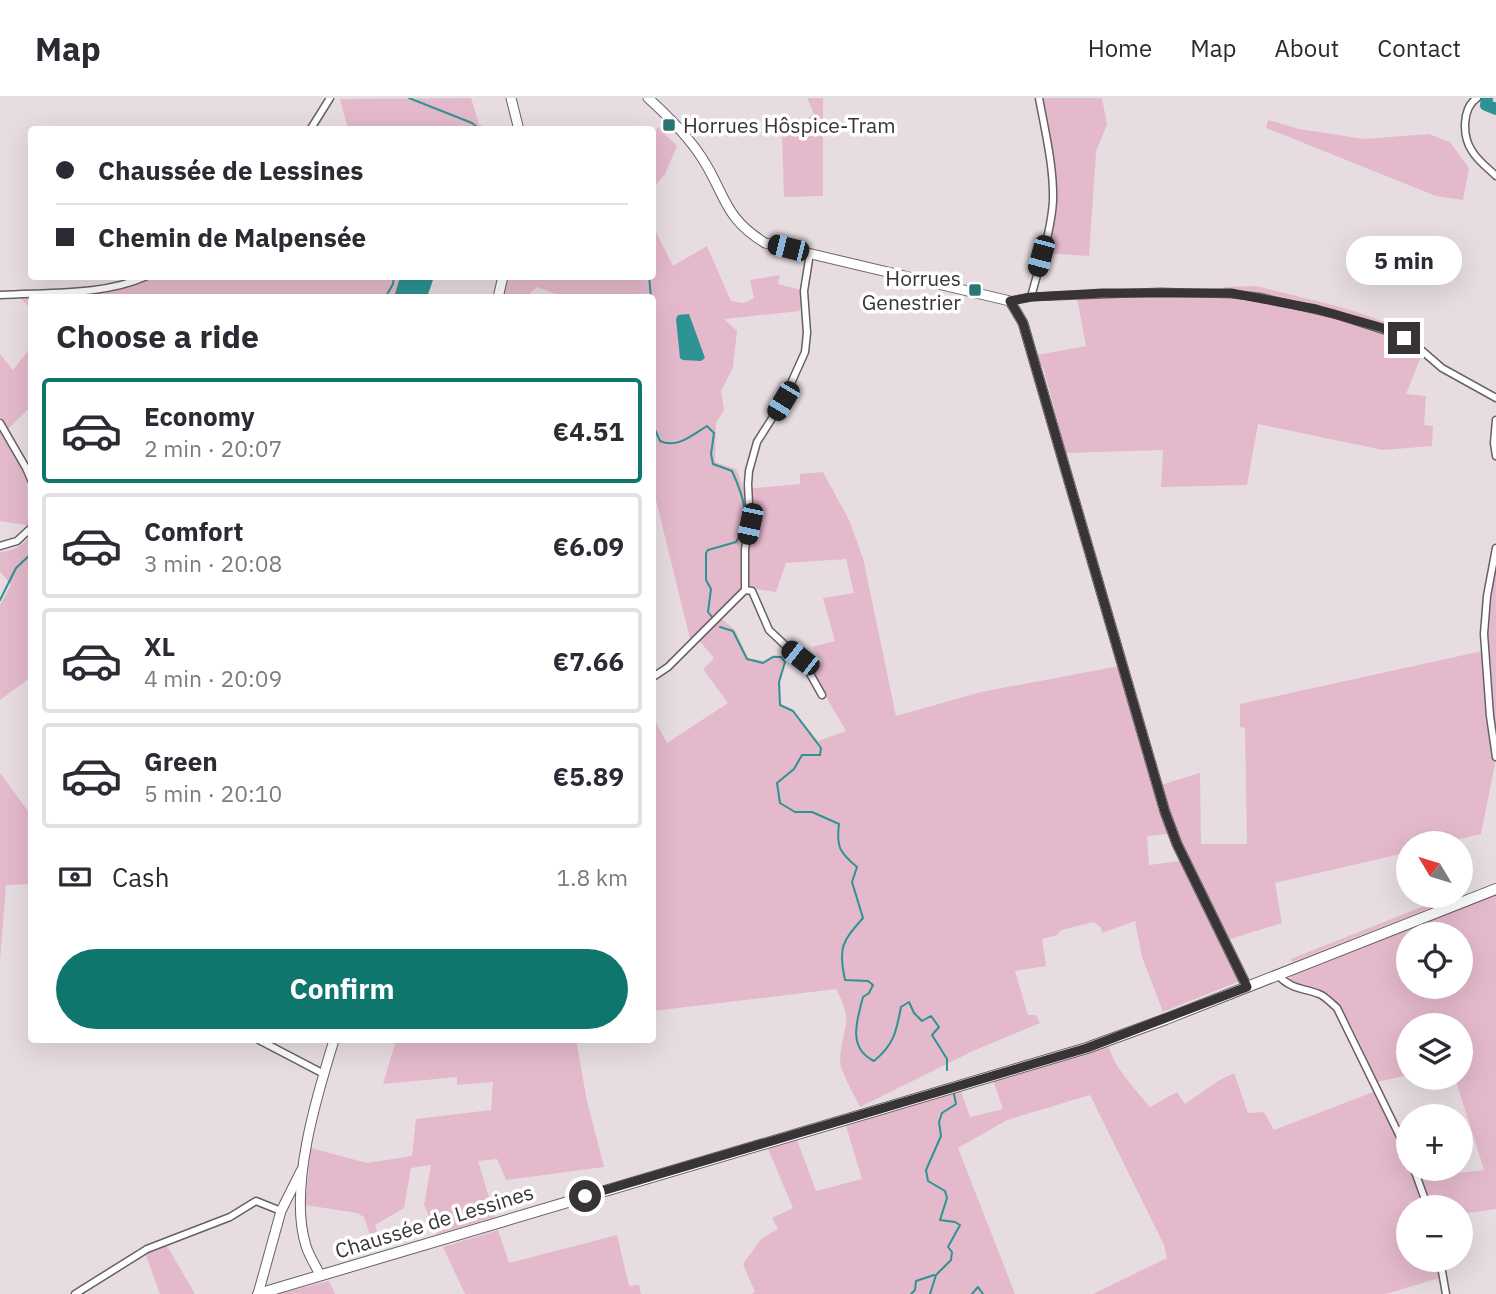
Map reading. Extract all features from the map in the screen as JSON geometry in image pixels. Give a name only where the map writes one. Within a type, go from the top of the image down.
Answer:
[{"type":"main road","name":"Chaussée de Lessines","points":[[258,1294],[1087,1048],[1496,889]]},
{"type":"street","points":[[312,126],[330,98]]},
{"type":"street","points":[[511,98],[518,126]]},
{"type":"street","points":[[648,98],[681,130],[702,159],[731,213],[742,227],[765,243],[1010,301],[1031,297],[1160,292],[1231,293],[1316,309],[1399,335],[1442,368],[1496,398]]},
{"type":"street","points":[[1031,297],[1053,200],[1039,98]]},
{"type":"street","points":[[1477,98],[1470,103],[1465,131],[1472,152],[1496,176]]},
{"type":"street","points":[[656,675],[668,667],[745,590],[745,550],[750,524],[749,471],[757,442],[783,401],[805,352],[807,333],[804,291],[810,253]]},
{"type":"street","points":[[0,295],[92,289],[136,280]]},
{"type":"street","points":[[1010,301],[1023,323],[1165,812],[1177,844],[1247,987]]},
{"type":"street","points":[[1496,420],[1496,456]]},
{"type":"street","points":[[0,423],[28,473]]},
{"type":"street","points":[[0,547],[17,541],[28,531]]},
{"type":"street","points":[[1496,548],[1487,596],[1484,634],[1496,757]]},
{"type":"street","points":[[745,590],[752,591],[769,631],[804,663],[822,695]]},
{"type":"street","points":[[1278,975],[1288,985],[1297,989],[1321,994],[1337,1008],[1396,1128]]},
{"type":"street","points":[[265,1043],[324,1074]]},
{"type":"street","points":[[320,1275],[306,1246],[302,1211],[303,1166],[313,1108],[333,1043]]},
{"type":"street","points":[[258,1294],[281,1211],[303,1166]]},
{"type":"street","points":[[75,1294],[147,1249],[230,1217],[256,1201],[281,1211]]},
{"type":"street","points":[[1442,1272],[1446,1294]]},
{"type":"shaded area","points":[[471,98],[479,124],[483,126],[347,126],[340,99]]},
{"type":"shaded area","points":[[807,98],[823,98],[823,196],[784,197],[782,134],[814,114]]},
{"type":"shaded area","points":[[1040,98],[1102,98],[1107,124],[1096,152],[1089,256],[1045,253],[1054,199]]},
{"type":"shaded area","points":[[1268,120],[1299,129],[1364,139],[1429,134],[1450,142],[1469,168],[1463,200],[1436,196],[1266,128]]},
{"type":"shaded area","points":[[658,127],[677,146],[665,174],[656,184]]},
{"type":"shaded area","points":[[656,232],[673,266],[707,246],[731,301],[744,303],[754,298],[750,280],[780,275],[778,284],[801,290],[800,311],[724,319],[737,331],[733,368],[721,391],[724,410],[716,423],[715,462],[736,469],[744,489],[800,484],[800,474],[823,472],[849,520],[863,558],[896,716],[981,692],[1125,665],[1161,785],[1200,773],[1201,844],[1247,844],[1245,728],[1240,727],[1240,704],[1487,650],[1491,595],[1496,570],[1496,759],[1481,834],[1474,836],[1474,831],[1396,831],[1396,855],[1275,883],[1282,923],[1227,940],[1247,978],[1163,1012],[1142,957],[1135,921],[1102,933],[1101,928],[1094,922],[1061,930],[1057,935],[1042,939],[1046,966],[1015,971],[1028,1015],[1036,1015],[1040,1023],[973,1051],[860,1107],[841,1065],[846,1018],[836,989],[656,1011],[656,723],[667,743],[728,703],[703,669],[714,658],[697,638],[691,643],[656,500],[656,294],[555,294],[537,287],[529,294],[502,294],[505,280],[656,280]],"holes":[[[846,559],[854,593],[823,598],[835,641],[812,647],[822,661],[808,666],[846,731],[818,741],[794,711],[781,704],[780,683],[786,662],[783,656],[773,655],[763,661],[748,658],[735,630],[718,616],[742,587],[776,592],[786,563]],[[1176,833],[1188,860],[1149,865],[1147,836]]]},
{"type":"shaded area","points":[[142,280],[399,280],[395,294],[57,294],[106,290]]},
{"type":"shaded area","points":[[1256,286],[1363,314],[1423,341],[1424,349],[1406,394],[1426,396],[1424,425],[1433,426],[1432,446],[1383,450],[1258,424],[1247,485],[1161,487],[1163,450],[1066,453],[1044,370],[1037,355],[1086,346],[1077,298],[1221,292],[1224,287]]},
{"type":"shaded area","points":[[28,296],[28,306],[20,297]]},
{"type":"shaded area","points":[[28,351],[28,409],[8,429],[0,417],[0,354],[13,370]]},
{"type":"shaded area","points":[[0,431],[19,464],[28,487],[28,526],[0,521]]},
{"type":"shaded area","points":[[28,538],[28,679],[0,700],[0,605],[11,585],[0,571],[0,552],[25,542]]},
{"type":"shaded area","points":[[0,773],[28,811],[28,884],[6,885],[0,960]]},
{"type":"shaded area","points":[[1496,893],[1496,1209],[1473,1212],[1473,1195],[1396,1195],[1396,1272],[1446,1272],[1446,1276],[1386,1294],[1093,1294],[1167,1258],[1164,1245],[1090,1095],[1007,1120],[958,1148],[1015,1294],[751,1294],[755,1292],[743,1264],[761,1239],[778,1229],[772,1218],[793,1208],[768,1149],[797,1140],[816,1191],[862,1179],[846,1126],[960,1089],[970,1117],[1003,1109],[993,1080],[1108,1045],[1120,1070],[1150,1107],[1177,1092],[1185,1104],[1234,1073],[1248,1113],[1264,1112],[1274,1130],[1381,1089],[1396,1120],[1396,1181],[1473,1181],[1473,1171],[1484,1170],[1473,1135],[1473,1104],[1463,1104],[1459,1090],[1473,1090],[1473,1013],[1396,1013],[1396,1078],[1377,1082],[1355,1033],[1340,1008],[1323,992],[1291,982],[1290,973],[1396,932],[1396,999],[1473,999],[1473,922],[1421,922],[1457,908],[1474,908],[1474,902]]},
{"type":"shaded area","points":[[1419,908],[1430,908],[1292,962],[1291,959]]},
{"type":"shaded area","points":[[395,1043],[577,1043],[587,1101],[604,1167],[506,1180],[497,1159],[478,1161],[495,1217],[437,1234],[424,1205],[431,1165],[411,1168],[404,1208],[375,1225],[378,1236],[371,1238],[364,1217],[357,1213],[305,1205],[311,1148],[367,1163],[412,1156],[416,1119],[491,1110],[493,1082],[457,1085],[457,1077],[383,1084]]},
{"type":"shaded area","points":[[498,1230],[509,1263],[617,1235],[629,1286],[639,1285],[641,1294],[465,1294],[443,1247]]},
{"type":"shaded area","points":[[167,1246],[195,1294],[160,1294],[145,1253]]},
{"type":"shaded area","points":[[329,1281],[335,1294],[278,1294]]},
{"type":"water","points":[[399,280],[433,280],[428,294],[395,294]]},
{"type":"water","points":[[689,314],[705,358],[701,361],[680,358],[676,319],[678,315]]},
{"type":"waterway","points":[[409,98],[476,126]]},
{"type":"waterway","points":[[1487,98],[1486,105],[1496,109]]},
{"type":"waterway","points":[[387,294],[394,280]]},
{"type":"waterway","points":[[649,280],[651,294]]},
{"type":"waterway","points":[[656,432],[660,441],[672,443],[684,440],[707,426],[714,433],[711,454],[713,464],[732,471],[740,489],[745,516],[741,533],[736,542],[708,550],[706,553],[706,580],[711,589],[708,612],[712,617]]},
{"type":"waterway","points":[[0,600],[16,568],[28,557]]},
{"type":"waterway","points":[[720,627],[733,631],[747,659],[763,663],[773,657],[781,657],[785,662],[779,682],[780,705],[793,711],[821,748],[820,755],[802,755],[794,769],[777,783],[780,803],[795,812],[812,812],[839,824],[840,849],[857,867],[852,882],[863,918],[846,939],[842,960],[845,980],[868,981],[873,985],[863,997],[858,1015],[856,1033],[860,1049],[874,1061],[881,1055],[893,1037],[901,1007],[909,1002],[922,1021],[931,1016],[939,1027],[932,1035],[947,1059],[947,1070]]},
{"type":"waterway","points":[[930,1294],[936,1275],[951,1260],[952,1252],[948,1247],[960,1225],[940,1220],[947,1198],[945,1191],[928,1181],[926,1170],[941,1136],[939,1122],[942,1113],[956,1104],[954,1094]]},
{"type":"waterway","points":[[911,1294],[915,1290],[916,1281],[934,1275]]},
{"type":"waterway","points":[[972,1294],[978,1287],[983,1294]]},
{"type":"place","name":"Horrues Hôspice-Tram","points":[[669,125]]},
{"type":"place","name":"Horrues Genestrier","points":[[975,290]]},
{"type":"route","points":[[585,1196],[1087,1048],[1247,987],[1177,844],[1165,812],[1023,323],[1010,301],[1031,297],[1103,293],[1231,293],[1316,309],[1383,328],[1404,338]]}]
